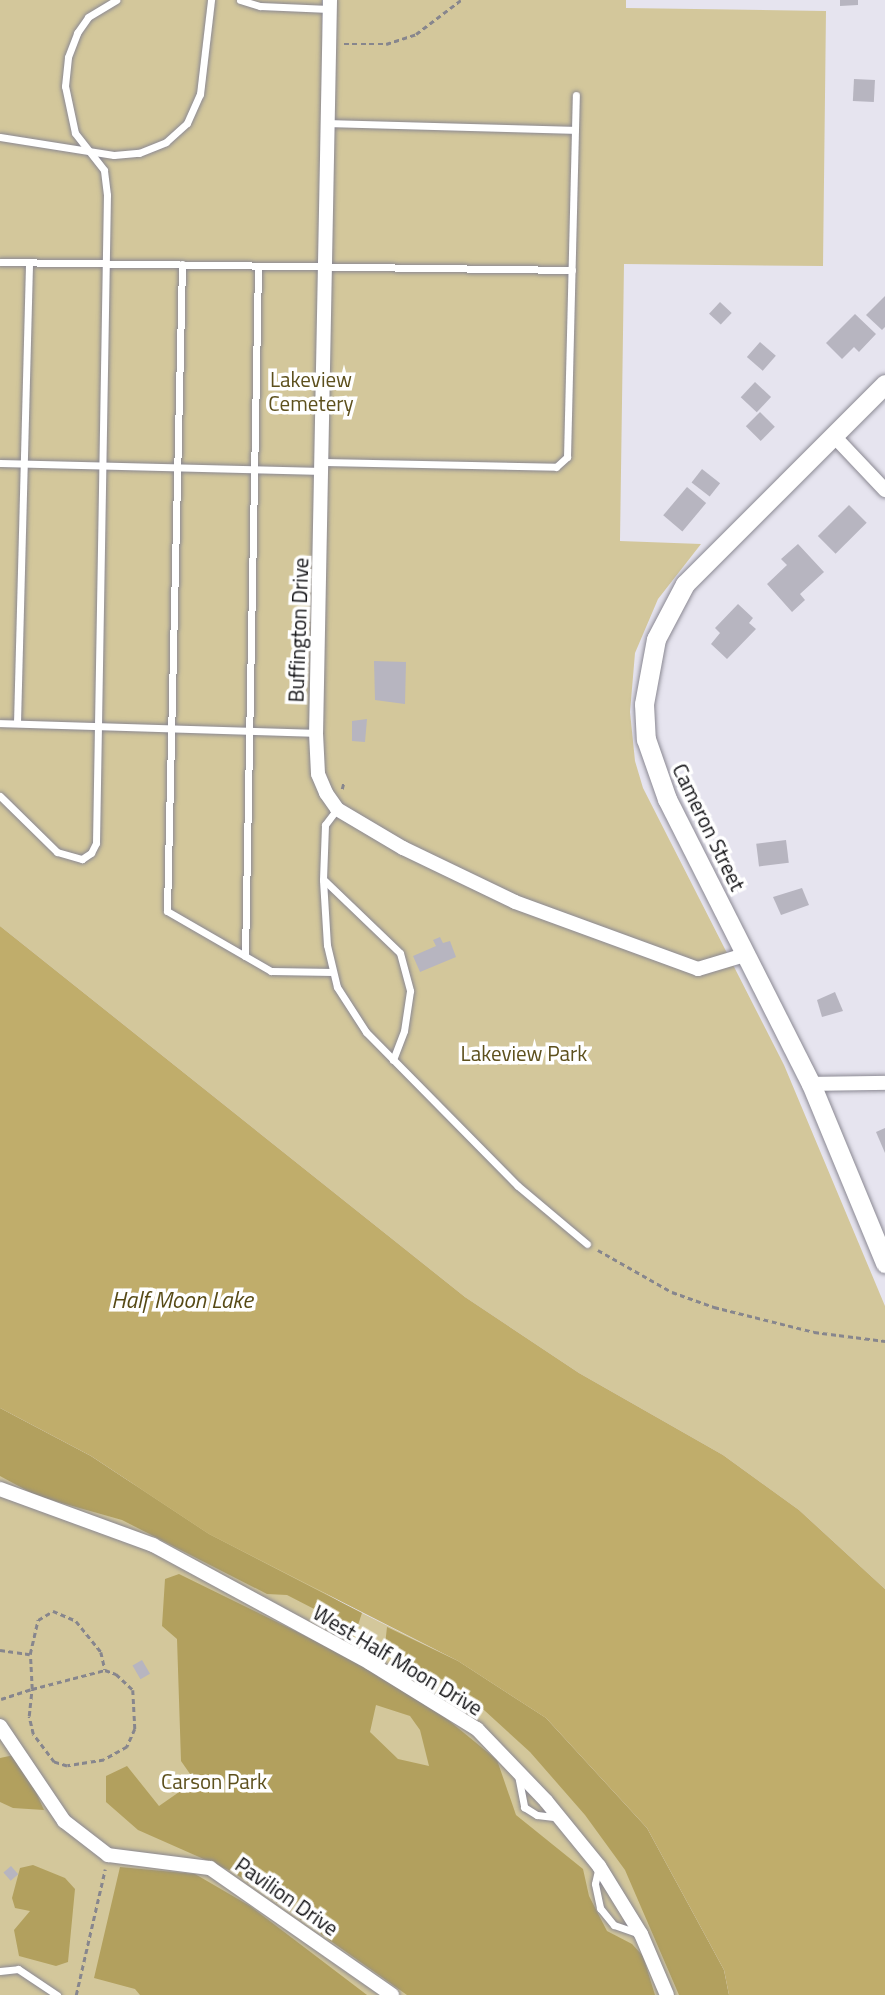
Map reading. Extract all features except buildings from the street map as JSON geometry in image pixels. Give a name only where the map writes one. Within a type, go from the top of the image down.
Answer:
[{"type":"main road","name":"Cameron Street","points":[[885,384],[685,584],[656,639],[648,668],[645,715],[654,768],[811,1084],[885,1263]]},
{"type":"street","name":"Buffington Drive","points":[[330,4],[324,467],[316,733],[318,774],[337,809]]},
{"type":"street","points":[[833,435],[885,490]]},
{"type":"street","points":[[337,809],[403,848],[516,902],[698,969],[748,954]]},
{"type":"street","points":[[811,1084],[885,1083]]},
{"type":"street","name":"West Half Moon Drive","points":[[0,1489],[127,1532],[370,1663],[477,1729],[560,1818],[599,1866],[641,1934],[667,1995]]},
{"type":"street","points":[[0,1726],[64,1821],[108,1855]]},
{"type":"street","name":"Pavilion Drive","points":[[108,1855],[210,1868],[391,1995]]},
{"type":"lane","points":[[0,796],[57,852],[82,859],[91,853],[96,843],[108,264],[104,170],[75,133],[68,112],[68,57],[88,17],[116,0]]},
{"type":"lane","points":[[0,137],[93,154],[139,153],[166,142],[187,123],[200,94],[211,0]]},
{"type":"lane","points":[[240,0],[260,6],[330,4]]},
{"type":"lane","points":[[0,463],[254,470],[324,467],[556,467],[562,463],[570,448],[576,96]]},
{"type":"lane","points":[[329,123],[575,131]]},
{"type":"lane","points":[[0,262],[572,270]]},
{"type":"lane","points":[[18,723],[29,263]]},
{"type":"lane","points":[[182,264],[167,911],[271,971],[333,972]]},
{"type":"lane","points":[[245,956],[258,267]]},
{"type":"lane","points":[[0,723],[316,733]]},
{"type":"lane","points":[[337,809],[325,825],[323,880],[337,987],[366,1032],[393,1060],[518,1186],[587,1244]]},
{"type":"lane","points":[[323,880],[400,953],[410,991],[404,1031],[393,1060]]},
{"type":"lane","points":[[518,1771],[518,1794],[524,1807],[537,1815],[560,1818]]},
{"type":"lane","points":[[599,1866],[595,1884],[600,1908],[614,1926],[641,1934]]},
{"type":"lane","points":[[0,1971],[18,1969],[57,1995]]},
{"type":"path","points":[[330,44],[386,44],[416,34],[461,0]]},
{"type":"path","points":[[587,1244],[672,1292],[714,1307],[814,1332],[885,1341]]},
{"type":"path","points":[[53,1611],[76,1621],[95,1642],[105,1670],[133,1690],[136,1715],[127,1747],[104,1760],[68,1766],[54,1762],[33,1734],[30,1654],[38,1620],[53,1611]]},
{"type":"path","points":[[0,1650],[30,1654]]},
{"type":"path","points":[[1,1699],[105,1670]]},
{"type":"path","points":[[76,1995],[108,1855]]},
{"type":"green space","name":"Lakeview Cemetery","points":[[0,0],[322,0],[322,33],[334,40],[335,0],[626,0],[626,8],[826,11],[823,266],[624,264],[620,541],[701,544],[658,599],[635,653],[630,712],[635,761],[643,788],[784,1065],[885,1306],[885,1589],[799,1510],[723,1455],[579,1373],[465,1297],[0,926]]},
{"type":"green space","name":"Carson Park","points":[[0,1408],[344,1604],[458,1661],[546,1718],[729,1995],[0,1995]]},
{"type":"green space","points":[[0,1408],[91,1456],[209,1534],[362,1613],[353,1640],[315,1622],[320,1612],[287,1595],[267,1594],[122,1520],[37,1496],[0,1476]]},
{"type":"green space","points":[[179,1574],[352,1659],[447,1719],[497,1760],[516,1815],[583,1869],[589,1896],[607,1931],[632,1944],[643,1956],[655,1995],[407,1995],[233,1872],[138,1830],[106,1802],[106,1776],[127,1766],[159,1806],[195,1781],[181,1761],[177,1639],[162,1626],[165,1579]],"holes":[[[376,1705],[410,1716],[420,1730],[429,1766],[398,1759],[370,1732]]]},
{"type":"green space","points":[[387,1627],[458,1661],[546,1718],[647,1828],[724,1970],[729,1995],[679,1995],[625,1870],[585,1815],[530,1752],[484,1710],[446,1681],[384,1654]]},
{"type":"green space","points":[[14,1755],[31,1781],[44,1810],[13,1808],[0,1802],[0,1758]]},
{"type":"green space","points":[[33,1865],[65,1878],[75,1889],[68,1962],[56,1966],[19,1956],[14,1930],[30,1911],[15,1908],[12,1898],[20,1868]]},
{"type":"green space","points":[[120,1867],[195,1874],[250,1906],[367,1995],[140,1995],[135,1989],[94,1978]]},
{"type":"water","name":"Half Moon Lake","points":[[0,926],[465,1297],[579,1373],[723,1455],[799,1510],[885,1589],[885,1995],[729,1995],[724,1970],[647,1828],[546,1718],[458,1661],[209,1534],[91,1456],[0,1408]]},
{"type":"park label","name":"Lakeview Park","points":[[524,1053]]}]
